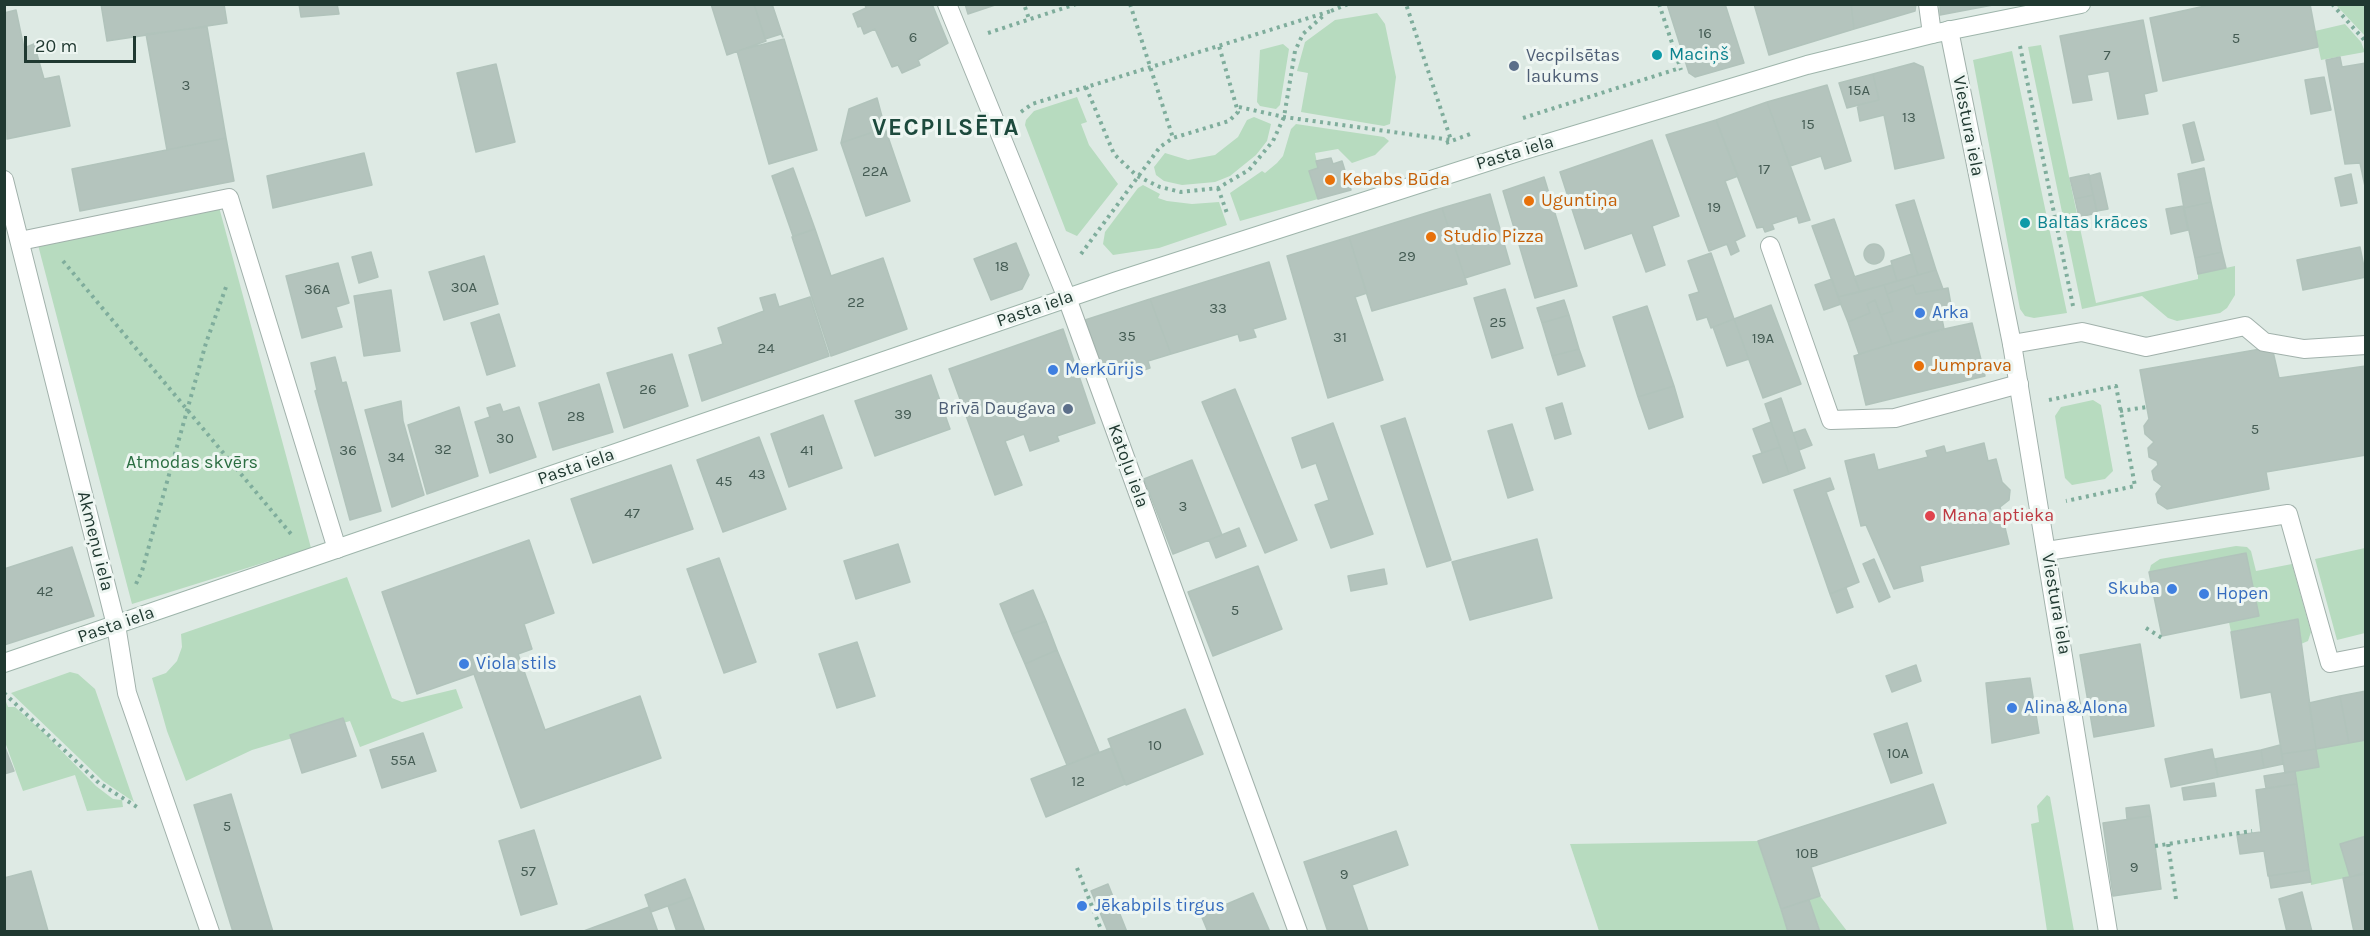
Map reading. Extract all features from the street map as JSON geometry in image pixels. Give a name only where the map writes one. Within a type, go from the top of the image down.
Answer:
[{"type":"street","name":"Katoļu iela","points":[[947,4],[1067,298],[1298,932]]},
{"type":"street","name":"Viestura iela","points":[[1928,4],[1940,32],[2012,344],[2108,932]]},
{"type":"street","name":"Pasta iela","points":[[4,663],[1067,298],[1528,148],[1807,65],[1940,32],[2081,4]]},
{"type":"street","name":"Akmeņu iela","points":[[4,180],[116,625],[127,693],[210,932]]},
{"type":"street","points":[[22,248],[229,198],[337,549]]},
{"type":"street","points":[[1770,246],[1832,420],[1895,418],[2019,384]]},
{"type":"street","points":[[2012,344],[2082,332],[2146,346],[2245,326],[2264,342],[2304,349],[2366,345]]},
{"type":"street","points":[[2047,551],[2288,514],[2330,663],[2366,656]]},
{"type":"path","points":[[992,42],[988,32],[1076,4]]},
{"type":"path","points":[[1130,4],[1173,138]]},
{"type":"path","points":[[1014,110],[1018,119],[1023,110],[1032,104],[1348,4]]},
{"type":"path","points":[[1406,4],[1451,140]]},
{"type":"path","points":[[1659,4],[1691,101]]},
{"type":"path","points":[[2332,4],[2366,42]]},
{"type":"path","points":[[1025,7],[1029,19]]},
{"type":"path","points":[[1086,87],[1114,153],[1137,177],[1160,187],[1182,192],[1218,188],[1234,181],[1262,157],[1284,117],[1295,51],[1309,27],[1331,11]]},
{"type":"path","points":[[2018,39],[2074,311],[2063,335]]},
{"type":"path","points":[[1081,255],[1160,147],[1173,138],[1228,121],[1236,115],[1239,107],[1218,45]]},
{"type":"path","points":[[1518,119],[1680,68]]},
{"type":"path","points":[[1239,107],[1284,117],[1451,140]]},
{"type":"path","points":[[1441,145],[1482,130]]},
{"type":"path","points":[[1218,188],[1229,218]]},
{"type":"path","points":[[116,625],[142,571],[206,343],[242,241]]},
{"type":"path","points":[[22,248],[52,249],[311,557]]},
{"type":"path","points":[[1074,249],[1085,258]]},
{"type":"path","points":[[2049,400],[2116,386],[2135,486],[2065,501]]},
{"type":"path","points":[[2048,391],[2051,411]]},
{"type":"path","points":[[2120,411],[2147,407]]},
{"type":"path","points":[[2063,490],[2072,547]]},
{"type":"path","points":[[2146,628],[2162,638]]},
{"type":"path","points":[[4,693],[99,783],[143,810]]},
{"type":"path","points":[[2155,846],[2252,831]]},
{"type":"path","points":[[2168,844],[2176,900]]},
{"type":"path","points":[[1077,868],[1102,932]]},
{"type":"green space","points":[[2336,5],[2365,5],[2365,36]]},
{"type":"green space","points":[[1377,13],[1385,24],[1396,77],[1390,124],[1384,126],[1301,112],[1308,73],[1297,71],[1305,42],[1335,20]]},
{"type":"green space","points":[[2345,24],[2361,42],[2365,52],[2321,60],[2315,31]]},
{"type":"green space","points":[[1283,44],[1289,49],[1280,105],[1276,109],[1260,106],[1257,102],[1260,50]]},
{"type":"green space","points":[[2041,45],[2096,303],[2198,279],[2198,274],[2235,266],[2235,295],[2227,308],[2220,313],[2177,321],[2168,318],[2142,296],[2082,309],[2028,47]]},
{"type":"green space","points":[[2012,51],[2067,313],[2034,318],[2025,316],[2020,309],[1973,60]]},
{"type":"green space","points":[[1077,97],[1087,122],[1081,124],[1089,145],[1118,184],[1077,236],[1066,231],[1025,125],[1026,120],[1034,111]]},
{"type":"green space","points":[[1254,117],[1271,124],[1267,141],[1256,155],[1230,176],[1215,182],[1182,185],[1164,181],[1156,175],[1154,167],[1165,153],[1188,160],[1215,155],[1238,137],[1247,120]]},
{"type":"green space","points":[[1296,124],[1384,137],[1389,141],[1375,155],[1352,163],[1338,149],[1315,153],[1318,168],[1309,171],[1318,199],[1240,221],[1230,193],[1262,171],[1265,173],[1277,163],[1283,156],[1291,129]]},
{"type":"green space","points":[[1143,185],[1160,194],[1158,198],[1167,201],[1192,204],[1219,202],[1227,225],[1159,248],[1113,255],[1103,244],[1105,232],[1138,188]]},
{"type":"green space","name":"Atmodas skvērs","points":[[219,207],[311,548],[132,604],[38,245]]},
{"type":"green space","points":[[2093,400],[2101,405],[2113,471],[2105,479],[2072,485],[2065,478],[2055,416],[2061,407]]},
{"type":"green space","points":[[2236,546],[2247,547],[2251,551],[2256,571],[2292,564],[2311,632],[2308,641],[2301,644],[2297,619],[2231,632],[2229,622],[2259,616],[2246,553],[2149,572],[2151,565],[2160,559]]},
{"type":"green space","points":[[2365,548],[2365,633],[2337,640],[2315,559]]},
{"type":"green space","points":[[347,577],[392,698],[402,702],[456,689],[463,708],[360,747],[350,721],[252,750],[186,781],[167,731],[152,678],[166,673],[177,661],[182,647],[181,634]]},
{"type":"green space","points":[[70,672],[78,674],[95,689],[134,802],[103,781],[11,693]]},
{"type":"green space","points":[[5,699],[8,707],[15,707],[43,732],[96,786],[113,799],[122,800],[123,807],[87,811],[75,775],[23,791],[5,742]]},
{"type":"green space","points":[[2365,740],[2365,836],[2340,844],[2350,877],[2311,885],[2295,771],[2319,767],[2316,749]]},
{"type":"green space","points":[[2047,795],[2050,797],[2074,931],[2047,931],[2031,824],[2039,822],[2037,806]]},
{"type":"green space","points":[[1758,841],[1788,931],[1599,931],[1570,844]]},
{"type":"green space","points":[[1820,896],[1847,931],[1820,931],[1809,900]]},
{"type":"building","points":[[101,4],[224,4],[227,23],[107,41]]},
{"type":"building","points":[[299,4],[337,4],[339,14],[301,17]]},
{"type":"building","points":[[711,4],[754,4],[766,41],[727,55]]},
{"type":"building","points":[[754,4],[772,4],[783,37],[781,34],[765,39]]},
{"type":"building","points":[[865,4],[932,4],[948,43],[918,60],[920,65],[902,73],[898,65],[892,67],[875,29],[864,34],[861,26],[858,27],[853,14],[866,8]]},
{"type":"building","points":[[965,4],[998,4],[968,14]]},
{"type":"building","points":[[1667,4],[1725,4],[1744,63],[1695,77],[1689,73]]},
{"type":"building","points":[[1754,4],[1851,4],[1854,29],[1769,55]]},
{"type":"building","points":[[1851,4],[1916,4],[1915,11],[1854,29]]},
{"type":"building","points":[[1940,4],[1998,4],[1940,15]]},
{"type":"building","points":[[2214,4],[2310,4],[2318,47],[2163,81],[2150,18]]},
{"type":"building","points":[[16,10],[24,48],[34,44],[44,79],[59,76],[70,126],[7,139],[4,13]]},
{"type":"building","points":[[2143,20],[2157,91],[2144,94],[2148,114],[2118,119],[2109,71],[2087,75],[2092,100],[2073,103],[2060,36]]},
{"type":"building","points":[[207,27],[226,138],[167,150],[146,34]]},
{"type":"building","points":[[784,39],[817,150],[769,164],[737,51]]},
{"type":"building","points":[[2340,57],[2342,67],[2366,63],[2366,191],[2360,163],[2345,164],[2326,60]]},
{"type":"building","points":[[1914,63],[1923,67],[1944,158],[1895,169],[1884,115],[1860,121],[1857,105],[1879,100],[1873,74]]},
{"type":"building","points":[[496,64],[515,142],[476,152],[457,73]]},
{"type":"building","points":[[1873,74],[1879,100],[1847,108],[1839,83]]},
{"type":"building","points":[[2324,77],[2331,110],[2311,114],[2305,80]]},
{"type":"building","points":[[1827,85],[1851,161],[1825,169],[1821,156],[1790,166],[1767,102]]},
{"type":"building","points":[[877,98],[885,128],[841,143],[849,109]]},
{"type":"building","points":[[1767,102],[1810,220],[1799,223],[1797,216],[1772,224],[1774,229],[1765,232],[1763,227],[1757,228],[1716,120]]},
{"type":"building","points":[[1716,120],[1738,176],[1725,181],[1745,236],[1735,241],[1739,251],[1731,255],[1727,244],[1709,251],[1666,135]]},
{"type":"building","points":[[2194,122],[2204,160],[2192,163],[2183,125]]},
{"type":"building","points":[[885,128],[910,201],[866,216],[841,143]]},
{"type":"building","points":[[226,138],[234,181],[80,211],[72,169]]},
{"type":"building","points":[[1652,140],[1679,216],[1652,226],[1665,265],[1646,272],[1632,233],[1585,249],[1560,172]]},
{"type":"building","points":[[364,153],[372,185],[273,208],[267,176]]},
{"type":"building","name":"Kebabs Būda","points":[[1331,158],[1333,164],[1342,161],[1351,190],[1318,199],[1309,171],[1318,168],[1316,161]]},
{"type":"building","points":[[793,168],[815,229],[793,236],[772,176]]},
{"type":"building","points":[[2204,168],[2211,202],[2184,208],[2178,174]]},
{"type":"building","points":[[2100,173],[2108,209],[2097,211],[2089,176]]},
{"type":"building","points":[[2089,174],[2093,195],[2075,199],[2070,178]]},
{"type":"building","points":[[2351,174],[2357,203],[2341,206],[2335,178]]},
{"type":"building","points":[[1544,177],[1577,286],[1535,298],[1503,191]]},
{"type":"building","points":[[1490,194],[1510,264],[1465,278],[1442,208]]},
{"type":"building","points":[[2093,195],[2097,213],[2079,217],[2075,199]]},
{"type":"building","points":[[1914,200],[1936,270],[1918,275],[1896,205]]},
{"type":"building","points":[[2211,202],[2222,252],[2195,258],[2184,208]]},
{"type":"building","points":[[2183,206],[2188,230],[2171,234],[2166,209]]},
{"type":"building","points":[[1442,208],[1467,284],[1372,311],[1349,237]]},
{"type":"building","points":[[1834,219],[1860,292],[1838,297],[1812,226]]},
{"type":"building","points":[[815,229],[831,276],[883,258],[907,329],[831,356],[792,237]]},
{"type":"building","points":[[1349,237],[1367,293],[1355,297],[1383,380],[1328,398],[1287,256]]},
{"type":"building","points":[[1016,243],[1029,275],[1022,289],[991,300],[974,259]]},
{"type":"building","points":[[1874,244],[1881,247],[1884,254],[1881,261],[1874,264],[1867,261],[1864,254],[1867,247]]},
{"type":"building","points":[[2360,247],[2366,277],[2303,290],[2297,260]]},
{"type":"building","points":[[371,252],[378,277],[359,283],[352,257]]},
{"type":"building","points":[[2222,252],[2226,268],[2198,274],[2195,258]]},
{"type":"building","points":[[1711,253],[1734,319],[1711,328],[1707,317],[1697,320],[1689,295],[1699,292],[1688,261]]},
{"type":"building","points":[[1912,254],[1918,275],[1897,281],[1891,261]]},
{"type":"building","points":[[484,256],[498,304],[444,320],[429,272]]},
{"type":"building","points":[[1269,262],[1286,319],[1253,329],[1256,337],[1240,341],[1238,334],[1171,354],[1150,299]]},
{"type":"building","points":[[338,263],[349,303],[336,307],[342,327],[302,338],[286,276]]},
{"type":"building","points":[[1892,265],[1897,281],[1860,292],[1854,277]]},
{"type":"building","points":[[1936,270],[1943,289],[1916,294],[1913,285],[1887,294],[1884,285]]},
{"type":"building","points":[[1832,279],[1841,304],[1824,310],[1815,285]]},
{"type":"building","points":[[1884,285],[1893,311],[1881,315],[1875,300],[1867,304],[1870,313],[1848,322],[1838,297]]},
{"type":"building","name":"Arka","points":[[1913,285],[1916,294],[1948,288],[1953,316],[1942,319],[1944,329],[1892,344],[1881,315],[1893,311],[1887,294]]},
{"type":"building","points":[[1505,289],[1523,348],[1492,358],[1474,298]]},
{"type":"building","points":[[391,290],[400,351],[364,356],[354,296]]},
{"type":"building","points":[[775,294],[779,307],[810,297],[829,356],[702,401],[689,355],[723,344],[718,328],[764,311],[760,298]]},
{"type":"building","points":[[1150,299],[1171,354],[1148,361],[1150,368],[1125,376],[1123,370],[1105,376],[1085,320]]},
{"type":"building","points":[[1564,300],[1569,315],[1542,323],[1537,308]]},
{"type":"building","points":[[1875,300],[1892,344],[1859,354],[1848,322],[1870,313],[1867,304]]},
{"type":"building","points":[[1771,305],[1801,384],[1763,398],[1734,319]]},
{"type":"building","points":[[1647,306],[1674,386],[1638,397],[1613,317]]},
{"type":"building","points":[[499,314],[515,366],[487,375],[471,323]]},
{"type":"building","points":[[1569,315],[1579,349],[1552,356],[1542,323]]},
{"type":"building","points":[[1734,319],[1749,359],[1727,366],[1713,327]]},
{"type":"building","name":"Jumprava","points":[[1972,323],[1985,376],[1866,405],[1854,356],[1926,333]]},
{"type":"building","points":[[1063,329],[1095,423],[1057,436],[1059,441],[1030,451],[1024,434],[1005,441],[1022,485],[995,495],[949,369]]},
{"type":"building","points":[[2272,347],[2279,378],[2366,366],[2366,455],[2266,472],[2269,489],[2167,509],[2158,503],[2156,494],[2162,486],[2154,480],[2152,471],[2158,465],[2157,461],[2149,457],[2148,448],[2154,442],[2145,434],[2144,426],[2149,419],[2140,370]]},
{"type":"building","points":[[1579,349],[1585,366],[1558,375],[1552,356]]},
{"type":"building","points":[[672,354],[688,406],[624,428],[607,373]]},
{"type":"building","points":[[335,357],[342,383],[346,382],[381,511],[350,520],[315,391],[317,390],[311,363]]},
{"type":"building","points":[[931,375],[950,429],[875,456],[855,401]]},
{"type":"building","points":[[599,384],[613,432],[553,450],[539,403]]},
{"type":"building","points":[[1674,386],[1683,417],[1649,429],[1638,397]]},
{"type":"building","points":[[1235,389],[1297,540],[1265,553],[1202,402]]},
{"type":"building","points":[[1781,398],[1805,468],[1789,474],[1765,404]]},
{"type":"building","points":[[401,401],[403,421],[424,495],[392,507],[365,410]]},
{"type":"building","points":[[1562,403],[1571,434],[1555,439],[1546,408]]},
{"type":"building","points":[[500,404],[503,412],[519,407],[536,457],[490,473],[475,422],[490,417],[487,408]]},
{"type":"building","points":[[459,407],[478,476],[427,494],[408,425]]},
{"type":"building","points":[[823,415],[842,468],[789,487],[771,434]]},
{"type":"building","points":[[1405,418],[1451,560],[1427,567],[1381,426]]},
{"type":"building","points":[[1771,422],[1780,447],[1762,453],[1753,429]]},
{"type":"building","points":[[1333,423],[1373,534],[1331,548],[1315,505],[1329,500],[1316,463],[1302,468],[1292,438]]},
{"type":"building","points":[[1512,424],[1533,490],[1508,498],[1488,431]]},
{"type":"building","points":[[1805,429],[1812,445],[1799,450],[1793,433]]},
{"type":"building","points":[[759,437],[786,509],[723,532],[697,460]]},
{"type":"building","name":"Mana aptieka","points":[[1984,443],[1988,461],[1996,459],[2002,482],[2010,490],[2009,500],[2000,507],[2009,544],[1920,566],[1923,581],[1894,589],[1866,525],[1861,526],[1845,461],[1874,454],[1878,470],[1928,457],[1926,451],[1944,446],[1946,453]]},
{"type":"building","points":[[1780,447],[1789,474],[1763,483],[1753,456]]},
{"type":"building","points":[[1192,460],[1222,535],[1173,554],[1144,479]]},
{"type":"building","points":[[671,465],[693,529],[593,563],[571,499]]},
{"type":"building","points":[[1830,478],[1834,489],[1826,492],[1859,582],[1830,594],[1794,490]]},
{"type":"building","points":[[1239,528],[1246,546],[1216,558],[1209,540]]},
{"type":"building","points":[[1537,539],[1552,598],[1470,620],[1452,562]]},
{"type":"building","name":"Viola stils","points":[[529,540],[554,613],[524,624],[532,649],[518,654],[545,730],[640,696],[661,758],[521,808],[474,674],[417,694],[382,592]]},
{"type":"building","points":[[898,544],[910,582],[856,599],[844,561]]},
{"type":"building","points":[[72,547],[94,616],[4,645],[4,569]]},
{"type":"building","name":"Hopen","points":[[2246,553],[2259,616],[2162,636],[2149,572]]},
{"type":"building","points":[[719,558],[756,662],[724,673],[687,569]]},
{"type":"building","points":[[1874,559],[1890,597],[1879,602],[1863,564]]},
{"type":"building","points":[[1258,566],[1282,629],[1213,656],[1188,592]]},
{"type":"building","points":[[1384,569],[1387,584],[1351,591],[1348,576]]},
{"type":"building","points":[[1846,588],[1853,607],[1837,613],[1830,594]]},
{"type":"building","points":[[1033,590],[1046,621],[1012,634],[1000,604]]},
{"type":"building","points":[[2298,619],[2316,749],[2282,754],[2271,692],[2241,698],[2231,632]]},
{"type":"building","points":[[1046,621],[1057,650],[1025,664],[1012,634]]},
{"type":"building","points":[[857,642],[875,696],[837,708],[819,654]]},
{"type":"building","points":[[2140,644],[2154,726],[2094,737],[2080,655]]},
{"type":"building","points":[[1057,650],[1099,752],[1067,765],[1025,664]]},
{"type":"building","points":[[1916,665],[1921,681],[1892,692],[1886,676]]},
{"type":"building","name":"Alina&Alona","points":[[2030,678],[2039,733],[1992,743],[1986,683]]},
{"type":"building","points":[[2366,691],[2366,740],[2349,743],[2340,696]]},
{"type":"building","points":[[2340,696],[2349,743],[2316,749],[2309,703]]},
{"type":"building","points":[[1185,709],[1203,754],[1126,785],[1108,739]]},
{"type":"building","points":[[343,718],[356,756],[302,773],[290,735]]},
{"type":"building","points":[[1907,723],[1922,773],[1891,783],[1874,734]]},
{"type":"building","points":[[423,733],[436,771],[382,788],[370,750]]},
{"type":"building","points":[[4,745],[14,771],[4,774]]},
{"type":"building","points":[[2280,745],[2283,764],[2264,768],[2261,750]]},
{"type":"building","points":[[1111,748],[1125,784],[1046,817],[1031,779]]},
{"type":"building","points":[[2212,749],[2218,777],[2171,787],[2165,759]]},
{"type":"building","points":[[2316,749],[2319,767],[2285,773],[2282,754]]},
{"type":"building","points":[[2261,750],[2264,768],[2218,777],[2215,759]]},
{"type":"building","points":[[2295,771],[2297,784],[2266,788],[2264,776]]},
{"type":"building","points":[[2214,783],[2216,796],[2184,800],[2182,788]]},
{"type":"building","points":[[1933,784],[1946,823],[1811,867],[1820,896],[1781,909],[1758,841]]},
{"type":"building","points":[[2297,784],[2309,870],[2268,876],[2264,851],[2240,854],[2237,835],[2261,832],[2256,790]]},
{"type":"building","points":[[231,794],[273,932],[233,932],[194,805]]},
{"type":"building","points":[[2149,805],[2151,816],[2127,819],[2126,808]]},
{"type":"building","points":[[2151,816],[2161,889],[2113,896],[2103,823]]},
{"type":"building","points":[[534,830],[557,904],[521,915],[499,841]]},
{"type":"building","points":[[1396,831],[1408,865],[1352,885],[1368,931],[1328,932],[1304,862]]},
{"type":"building","points":[[2366,836],[2366,872],[2350,877],[2340,844]]},
{"type":"building","points":[[2309,870],[2311,882],[2271,888],[2269,876]]},
{"type":"building","points":[[31,871],[48,931],[4,932],[4,878]]},
{"type":"building","points":[[2366,874],[2366,932],[2354,932],[2343,878]]},
{"type":"building","points":[[685,879],[692,897],[651,912],[645,895]]},
{"type":"building","points":[[1108,884],[1127,932],[1108,932],[1091,891]]},
{"type":"building","points":[[2302,892],[2312,932],[2287,932],[2279,899]]},
{"type":"building","points":[[1253,893],[1270,932],[1208,932],[1201,915]]},
{"type":"building","points":[[692,897],[705,932],[677,932],[668,906]]},
{"type":"building","points":[[1809,900],[1820,932],[1788,932],[1781,909]]},
{"type":"building","points":[[649,907],[658,932],[581,932]]},
{"type":"place","name":"Maciņš","points":[[1657,55]]},
{"type":"place","name":"Vecpilsētas laukums","points":[[1514,66]]},
{"type":"place","name":"Kebabs Būda","points":[[1330,180]]},
{"type":"place","name":"Uguntiņa","points":[[1529,201]]},
{"type":"place","name":"Baltās krāces","points":[[2025,223]]},
{"type":"place","name":"Studio Pizza","points":[[1431,237]]},
{"type":"place","name":"Arka","points":[[1920,313]]},
{"type":"place","name":"Jumprava","points":[[1919,366]]},
{"type":"place","name":"Merkūrijs","points":[[1053,370]]},
{"type":"place","name":"Brīvā Daugava","points":[[1068,409]]},
{"type":"place","name":"Mana aptieka","points":[[1930,516]]},
{"type":"place","name":"Skuba","points":[[2172,589]]},
{"type":"place","name":"Hopen","points":[[2204,594]]},
{"type":"place","name":"Viola stils","points":[[464,664]]},
{"type":"place","name":"Alina&Alona","points":[[2012,708]]},
{"type":"place","name":"Jēkabpils tirgus","points":[[1082,906]]},
{"type":"district","name":"VECPILSĒTA","points":[[946,128]]}]
